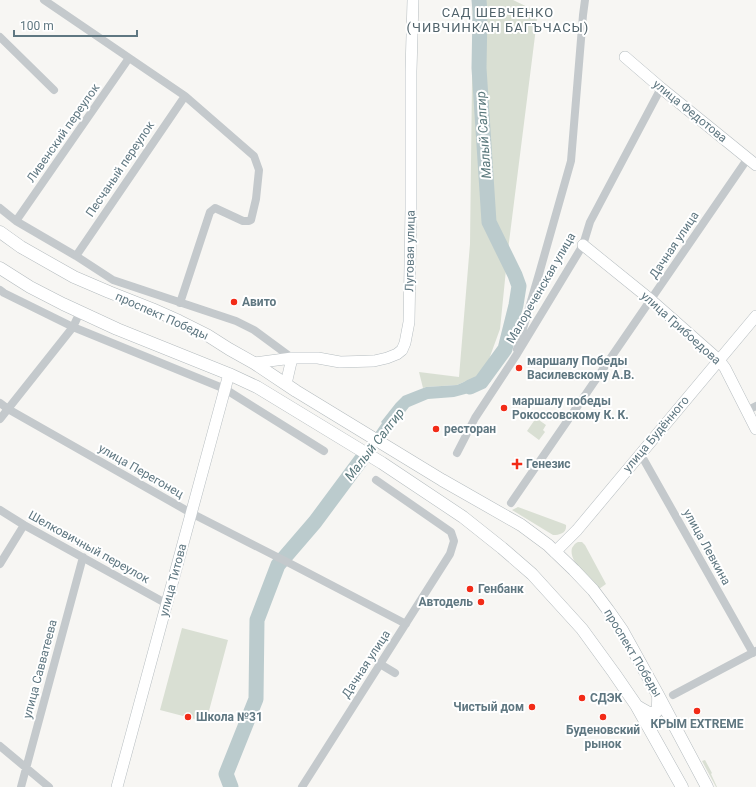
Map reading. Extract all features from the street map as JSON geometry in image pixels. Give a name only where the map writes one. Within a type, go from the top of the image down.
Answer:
[{"type":"main road","name":"Луговая улица","points":[[254,363],[292,358],[318,358],[340,362],[374,362],[397,354],[402,350],[405,343],[409,322],[413,0]]},
{"type":"main road","name":"улица Федотова","points":[[625,57],[752,162]]},
{"type":"main road","name":"проспект Победы","points":[[0,232],[21,247],[74,277],[179,321],[207,335],[254,363],[296,391],[535,535],[555,552],[593,590],[622,630],[707,787]]},
{"type":"main road","name":"улица Грибоедова","points":[[584,245],[651,300],[719,360],[751,409],[756,429]]},
{"type":"main road","points":[[0,268],[30,288],[80,312],[117,329],[229,374]]},
{"type":"main road","name":"улица Будённого","points":[[555,552],[577,530],[756,316]]},
{"type":"main road","points":[[286,384],[292,358]]},
{"type":"main road","name":"проспект Победы","points":[[229,374],[257,387],[382,462],[463,517],[532,574],[582,628],[614,673],[636,705],[682,787]]},
{"type":"main road","name":"улица Титова","points":[[117,787],[229,374]]},
{"type":"main road","points":[[636,705],[650,714],[654,714],[657,711],[658,695]]},
{"type":"street","points":[[44,0],[184,96],[254,156],[259,170],[256,199],[251,220],[249,222],[243,221],[214,208],[210,212],[180,303]]},
{"type":"street","points":[[517,354],[517,349],[571,161],[585,0]]},
{"type":"street","points":[[0,38],[54,90]]},
{"type":"street","name":"Ливенский переулок","points":[[16,221],[129,58]]},
{"type":"street","name":"Малореченская улица","points":[[457,453],[474,418],[517,354],[584,245],[590,222],[661,88]]},
{"type":"street","name":"Песчаный переулок","points":[[76,256],[184,96]]},
{"type":"street","name":"Дачная улица","points":[[511,504],[651,300],[752,162]]},
{"type":"street","points":[[0,208],[16,221],[76,256],[113,280],[236,321],[254,330],[292,358]]},
{"type":"street","points":[[0,290],[72,327],[225,389],[324,451]]},
{"type":"street","points":[[0,419],[72,327],[80,312]]},
{"type":"street","name":"улица Перегонец","points":[[0,403],[8,409],[191,513],[406,624]]},
{"type":"street","name":"улица Левкина","points":[[640,453],[754,652]]},
{"type":"street","name":"Дачная улица","points":[[302,787],[450,554],[454,541],[451,532],[376,480]]},
{"type":"street","name":"Шелковичный переулок","points":[[0,510],[24,525],[167,604]]},
{"type":"street","points":[[0,564],[24,525]]},
{"type":"street","name":"улица Савватеева","points":[[21,787],[83,557]]},
{"type":"street","points":[[673,694],[754,652]]},
{"type":"street","points":[[380,664],[395,673]]},
{"type":"street","points":[[0,746],[50,787]]},
{"type":"shaded area","points":[[473,0],[513,0],[538,12],[508,250],[500,329],[484,373],[457,385],[423,388],[419,372],[459,377],[470,244]]},
{"type":"shaded area","points":[[536,418],[546,425],[543,430],[545,432],[539,440],[527,431]]},
{"type":"shaded area","points":[[518,507],[564,524],[566,525],[566,528],[564,532],[553,535],[512,510]]},
{"type":"shaded area","points":[[578,542],[582,542],[585,545],[606,584],[599,589],[573,559],[572,548]]},
{"type":"shaded area","points":[[182,628],[228,640],[206,722],[160,710]]},
{"type":"shaded area","points":[[705,760],[712,773],[711,774],[717,787],[702,761]]},
{"type":"water","points":[[484,373],[491,381],[479,390],[454,397],[428,399],[409,407],[390,430],[355,480],[347,474],[382,423],[381,422],[403,396],[426,387],[457,385]]},
{"type":"waterway","name":"Малый Салгир","points":[[470,387],[481,382],[505,349],[519,286],[489,222],[479,68],[479,0]]},
{"type":"waterway","name":"Малый Салгир","points":[[231,787],[226,774],[256,699],[257,620],[278,565],[315,522],[361,460]]},
{"type":"place","name":"Авито","points":[[234,302]]},
{"type":"place","name":"маршалу Победы Василевскому А.В.","points":[[519,368]]},
{"type":"place","name":"маршалу победы Рокоссовскому К. К.","points":[[504,408]]},
{"type":"place","name":"ресторан","points":[[436,429]]},
{"type":"place","name":"Генезис","points":[[517,464]]},
{"type":"place","name":"Генбанк","points":[[470,589]]},
{"type":"place","name":"Автодель","points":[[481,602]]},
{"type":"place","name":"СДЭК","points":[[582,698]]},
{"type":"place","name":"Чистый дом","points":[[532,707]]},
{"type":"place","name":"КРЫМ EXTREME","points":[[697,711]]},
{"type":"place","name":"Школа №31","points":[[188,717]]},
{"type":"place","name":"Буденовский рынок","points":[[603,717]]},
{"type":"district","name":"САД ШЕВЧЕНКО (ЧИВЧИНКАН БАГЪЧАСЫ)","points":[[498,20]]}]
